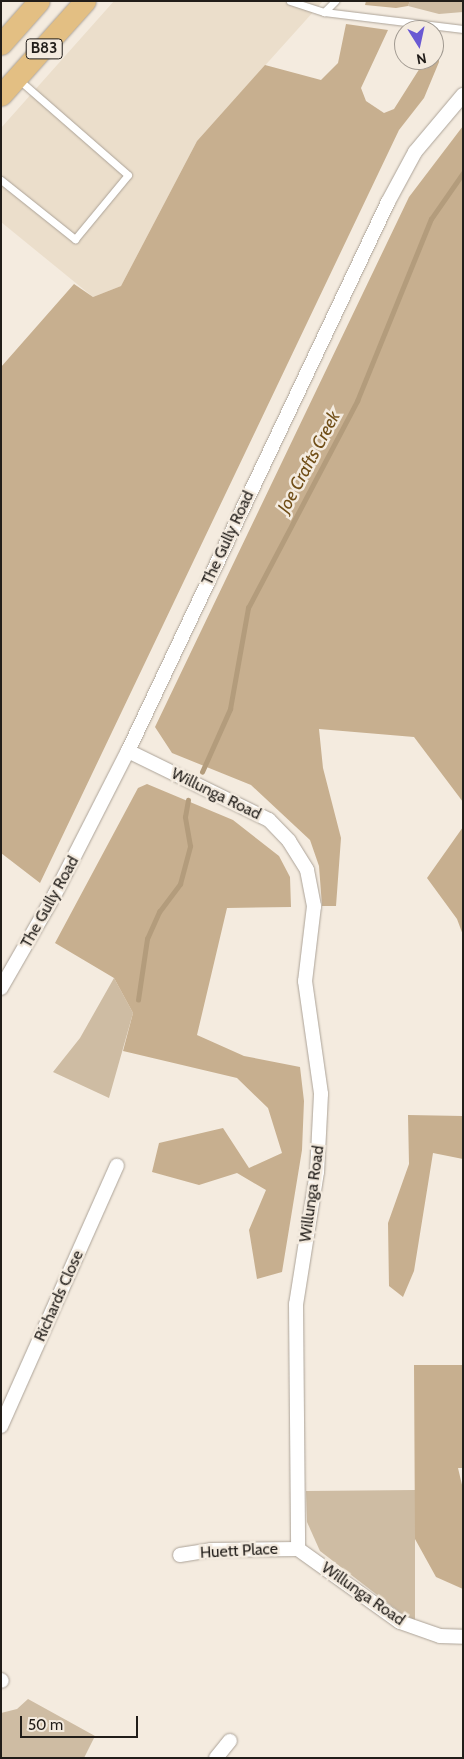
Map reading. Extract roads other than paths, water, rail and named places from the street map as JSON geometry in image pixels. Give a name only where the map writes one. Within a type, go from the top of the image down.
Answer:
[{"type":"main road","name":"B83","points":[[1,44],[39,1]]},
{"type":"main road","name":"B83","points":[[1,95],[85,1]]},
{"type":"street","name":"The Gully Road","points":[[1,988],[55,894],[128,751],[388,202],[415,152],[463,95]]},
{"type":"street","name":"Willunga Road","points":[[128,751],[269,820],[290,841],[307,870],[314,906],[305,981],[321,1094],[317,1172],[296,1304],[298,1549],[400,1622],[440,1636],[463,1637]]},
{"type":"street","name":"Richards Close","points":[[1,1426],[118,1166]]},
{"type":"street","name":"Huett Place","points":[[180,1555],[211,1550],[298,1549]]},
{"type":"street","points":[[216,1758],[230,1741]]},
{"type":"lane","points":[[290,1],[324,12],[463,29]]},
{"type":"lane","points":[[324,12],[335,1]]},
{"type":"lane","points":[[1,180],[75,239],[128,176],[17,78]]},
{"type":"waterway","name":"Joe Crafts Creek","points":[[202,772],[230,709],[248,608],[357,401],[431,219],[463,173]]},
{"type":"waterway","name":"Joe Crafts Creek","points":[[138,1000],[147,939],[159,912],[180,884],[190,846],[185,817],[188,800]]}]
